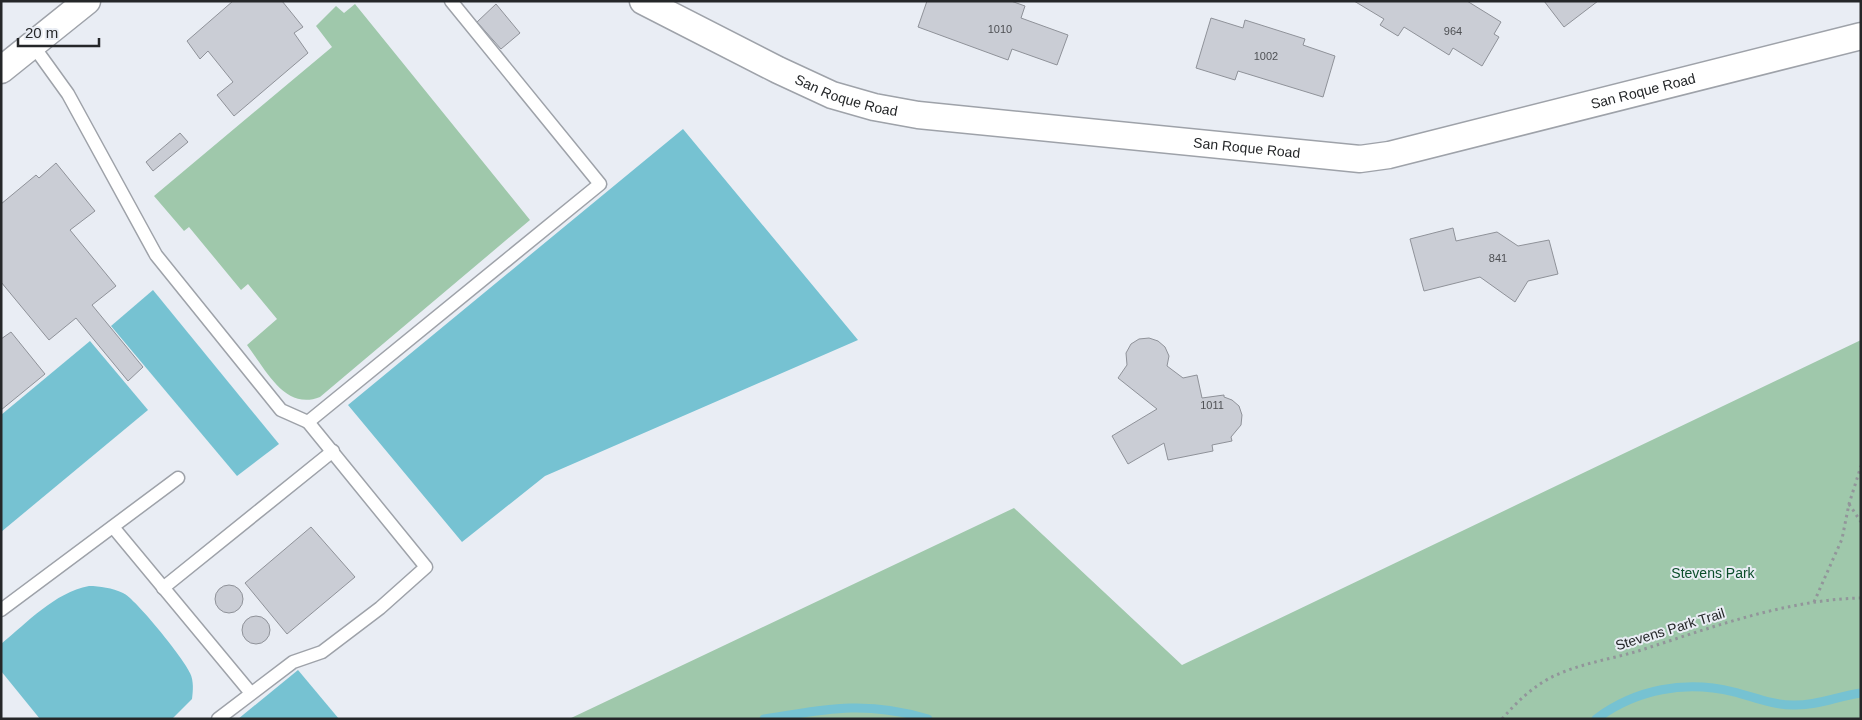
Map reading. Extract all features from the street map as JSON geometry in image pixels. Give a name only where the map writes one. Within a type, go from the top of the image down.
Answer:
[{"type":"street","points":[[1,70],[87,1]]},
{"type":"street","name":"San Roque Road","points":[[643,1],[787,74],[832,94],[874,107],[918,115],[1360,158],[1389,155],[1861,36]]},
{"type":"lane","points":[[308,422],[600,184],[451,1]]},
{"type":"lane","points":[[32,44],[68,94],[156,255],[281,410],[308,422],[426,567],[380,608],[322,652],[293,662],[250,692],[218,719]]},
{"type":"lane","points":[[163,588],[333,451]]},
{"type":"lane","points":[[1,610],[178,478]]},
{"type":"lane","points":[[113,527],[250,692]]},
{"type":"path","points":[[1814,602],[1842,539],[1849,504],[1861,466]]},
{"type":"path","points":[[1849,504],[1861,522]]},
{"type":"path","name":"Stevens Park Trail","points":[[1502,719],[1522,696],[1549,679],[1584,666],[1757,614],[1814,602],[1861,598]]},
{"type":"green space","points":[[355,4],[530,220],[320,397],[308,400],[296,398],[278,386],[247,345],[277,319],[248,284],[241,290],[189,227],[184,231],[154,196],[332,47],[316,26],[336,6],[344,13]]},
{"type":"green space","name":"Stevens Park","points":[[1861,340],[1861,719],[569,719],[1014,508],[1182,665]]},
{"type":"water","points":[[683,129],[858,340],[545,476],[462,542],[348,405]]},
{"type":"water","points":[[153,290],[279,444],[237,476],[111,326]]},
{"type":"water","points":[[90,341],[148,410],[1,532],[1,415]]},
{"type":"water","points":[[89,586],[115,590],[129,597],[159,630],[186,666],[192,679],[192,699],[172,719],[40,719],[1,671],[1,644],[42,609],[64,595]]},
{"type":"water","points":[[298,670],[339,719],[238,719]]},
{"type":"building","points":[[233,1],[282,1],[303,27],[294,33],[308,53],[234,116],[217,95],[233,82],[208,51],[200,59],[187,41]]},
{"type":"building","points":[[927,1],[1011,1],[1025,6],[1021,18],[1068,35],[1057,65],[1012,49],[1008,60],[918,27]]},
{"type":"building","points":[[1354,1],[1467,1],[1501,22],[1494,34],[1499,37],[1482,66],[1453,48],[1449,55],[1404,27],[1398,36],[1380,25],[1384,19]]},
{"type":"building","points":[[1544,1],[1598,1],[1564,27]]},
{"type":"building","points":[[496,4],[520,33],[501,49],[477,22]]},
{"type":"building","points":[[1211,18],[1243,28],[1245,20],[1305,39],[1303,45],[1335,56],[1323,97],[1238,71],[1235,80],[1196,68]]},
{"type":"building","points":[[180,133],[188,142],[153,171],[146,162]]},
{"type":"building","points":[[56,163],[95,211],[70,230],[116,286],[92,305],[143,367],[128,381],[76,318],[49,340],[1,282],[1,204],[36,175],[39,178]]},
{"type":"building","points":[[1453,228],[1456,241],[1497,232],[1518,246],[1549,240],[1558,274],[1528,281],[1515,302],[1480,277],[1424,291],[1410,239]]},
{"type":"building","points":[[11,332],[45,374],[1,410],[1,339]]},
{"type":"building","points":[[1149,338],[1158,341],[1165,347],[1169,356],[1167,366],[1183,378],[1197,375],[1202,398],[1224,395],[1224,397],[1232,400],[1239,406],[1242,415],[1241,425],[1231,437],[1232,441],[1212,445],[1213,451],[1168,460],[1164,443],[1128,464],[1112,436],[1157,409],[1118,378],[1127,365],[1126,353],[1131,344],[1139,339]]},
{"type":"building","points":[[311,527],[355,577],[287,634],[245,583]]},
{"type":"building","points":[[229,585],[239,589],[243,599],[239,609],[229,613],[219,609],[215,599],[219,589]]},
{"type":"building","points":[[256,616],[266,620],[270,630],[266,640],[256,644],[246,640],[242,630],[246,620]]},
{"type":"waterway","points":[[1596,719],[1628,700],[1644,694],[1679,687],[1716,688],[1785,705],[1811,704],[1861,693]]},
{"type":"waterway","points":[[764,719],[846,708],[885,710],[928,719]]}]
